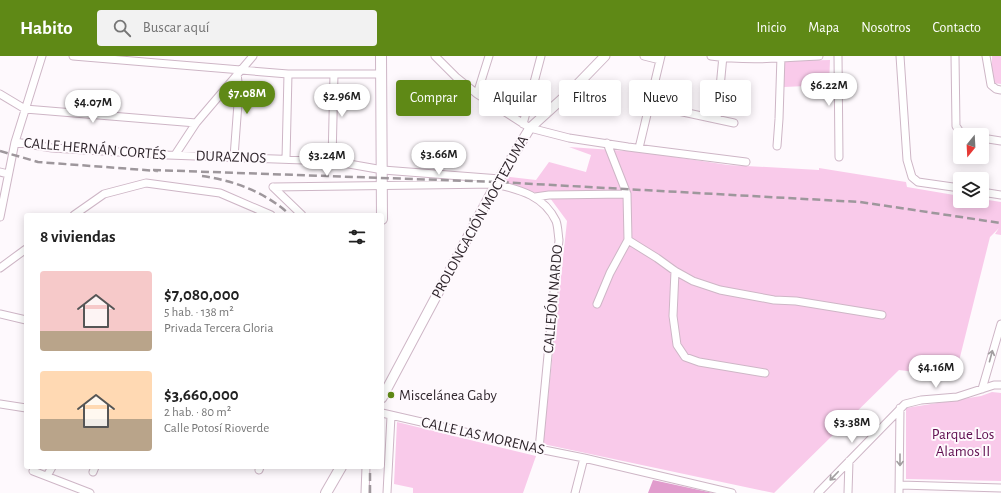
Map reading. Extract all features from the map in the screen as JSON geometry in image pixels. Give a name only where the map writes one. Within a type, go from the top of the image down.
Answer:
[{"type":"main road","points":[[382,56],[382,213]]},
{"type":"main road","points":[[326,493],[340,469]]},
{"type":"street","points":[[0,217],[15,142],[42,56]]},
{"type":"street","points":[[73,56],[239,72],[288,74],[381,74]]},
{"type":"street","points":[[174,155],[196,123],[253,56]]},
{"type":"street","points":[[435,56],[456,77],[477,94],[527,126],[569,138],[746,162]]},
{"type":"street","points":[[477,94],[489,56]]},
{"type":"street","points":[[527,126],[541,56]]},
{"type":"street","name":"PROLONGACIÓN MOCTEZUMA","points":[[384,394],[527,126],[573,89],[605,56]]},
{"type":"street","points":[[639,148],[660,58],[644,56]]},
{"type":"street","points":[[711,56],[819,56]]},
{"type":"street","points":[[838,56],[839,157]]},
{"type":"street","points":[[900,56],[907,160],[912,177],[918,182],[953,187]]},
{"type":"street","points":[[955,56],[956,126],[957,128]]},
{"type":"street","points":[[986,56],[991,85],[996,89],[1001,90]]},
{"type":"street","points":[[717,119],[723,57]]},
{"type":"street","points":[[777,146],[781,57]]},
{"type":"street","points":[[234,157],[240,90],[239,72]]},
{"type":"street","points":[[286,159],[288,74]]},
{"type":"street","points":[[332,161],[334,74]]},
{"type":"street","points":[[0,94],[25,108],[196,123]]},
{"type":"street","points":[[692,114],[734,123]]},
{"type":"street","points":[[989,139],[1001,141]]},
{"type":"street","name":"CALLE HERNÁN CORTÉS","points":[[15,142],[52,148],[174,155]]},
{"type":"street","points":[[597,304],[610,273],[628,240],[627,194],[606,143]]},
{"type":"street","name":"DURAZNOS","points":[[174,155],[332,161],[383,170],[498,182]]},
{"type":"street","points":[[0,172],[8,174]]},
{"type":"street","points":[[300,213],[273,187],[382,186],[498,182]]},
{"type":"street","name":"CALLEJÓN NARDO","points":[[498,182],[535,197],[548,209],[556,222],[559,240],[539,449]]},
{"type":"street","points":[[77,213],[104,194],[146,183],[220,194],[266,213]]},
{"type":"street","points":[[989,193],[1001,195]]},
{"type":"street","points":[[535,197],[549,195],[627,194]]},
{"type":"street","points":[[628,240],[693,281],[720,290],[774,300],[796,301],[882,315]]},
{"type":"street","points":[[0,268],[24,250]]},
{"type":"street","points":[[675,271],[673,316],[677,345],[685,357],[698,362],[765,373]]},
{"type":"street","points":[[0,314],[24,320]]},
{"type":"street","points":[[982,389],[1001,324]]},
{"type":"street","points":[[818,493],[904,404],[920,400],[957,397],[994,385],[1001,385]]},
{"type":"street","points":[[0,404],[24,408]]},
{"type":"street","points":[[899,493],[900,408]]},
{"type":"street","name":"CALLE LAS MORENAS","points":[[384,414],[584,458],[732,493]]},
{"type":"street","points":[[387,493],[391,416]]},
{"type":"street","points":[[576,493],[584,458]]},
{"type":"street","points":[[848,493],[849,461]]},
{"type":"street","points":[[47,476],[51,469]]},
{"type":"street","points":[[365,493],[366,469]]},
{"type":"street","points":[[33,471],[90,493]]},
{"type":"street","points":[[900,484],[950,490],[1001,488]]},
{"type":"green space","points":[[992,56],[1001,56],[1001,84],[992,83]]},
{"type":"green space","points":[[830,60],[829,85],[784,87],[784,61]]},
{"type":"green space","points":[[569,147],[642,152],[728,165],[819,170],[819,168],[906,182],[907,187],[953,195],[953,208],[989,208],[989,200],[1001,202],[1001,235],[995,234],[999,228],[990,237],[955,377],[899,370],[774,493],[543,444],[567,221],[550,198],[552,197],[501,184],[503,175],[536,180],[549,162],[586,172],[591,155]]},
{"type":"green space","name":"Parque Los Alamos II","points":[[992,392],[1001,393],[1001,481],[906,479],[906,408],[981,396]]},
{"type":"green space","points":[[397,422],[536,456],[523,493],[413,493],[413,488],[394,484]]},
{"type":"shaded area","points":[[653,480],[713,493],[648,493]]},
{"type":"railway","points":[[0,151],[38,162],[158,171]]},
{"type":"railway","points":[[153,170],[498,182],[860,202],[1001,223]]},
{"type":"railway","points":[[202,176],[237,184],[249,189],[271,200],[288,213]]},
{"type":"railway","points":[[370,469],[370,493]]},
{"type":"place","name":"Miscelánea Gaby","points":[[391,395]]}]
